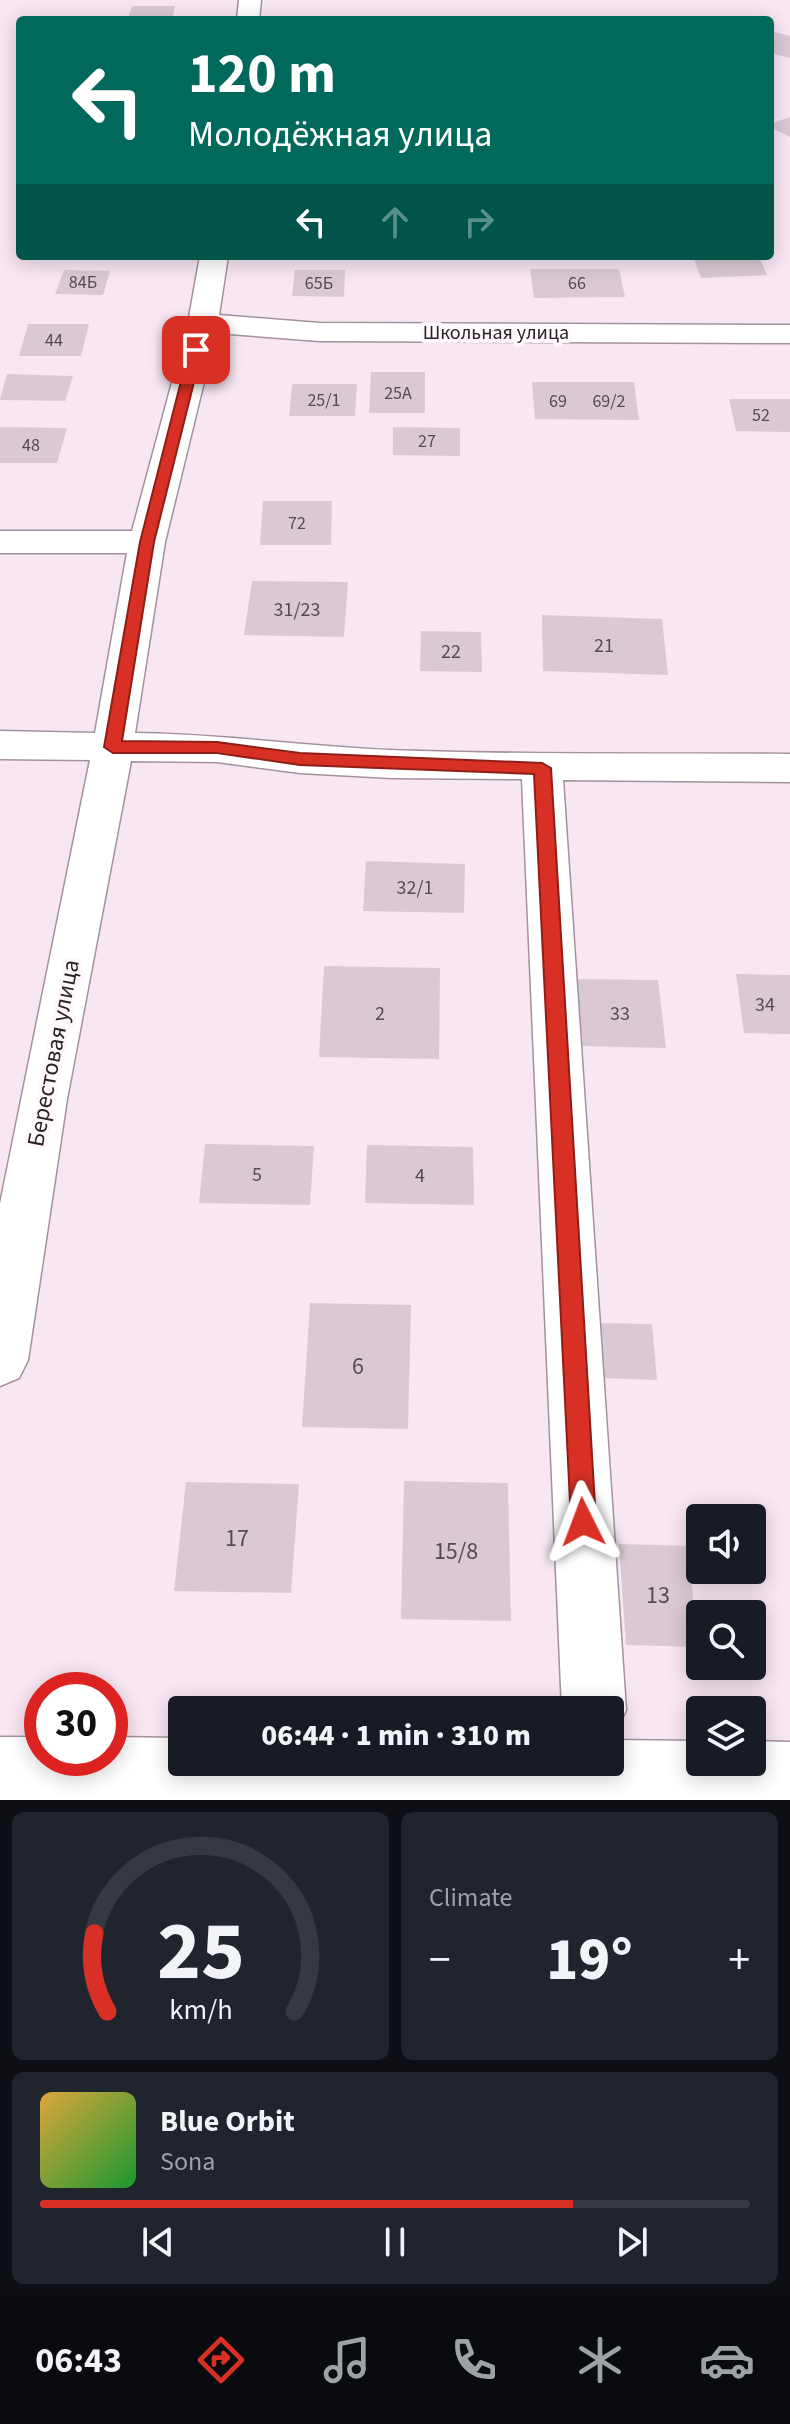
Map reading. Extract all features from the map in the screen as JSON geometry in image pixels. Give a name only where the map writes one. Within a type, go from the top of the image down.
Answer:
[{"type":"street","points":[[113,747],[147,542],[203,323],[213,260]]},
{"type":"street","name":"Школьная улица","points":[[203,323],[319,332],[790,334]]},
{"type":"street","points":[[0,542],[147,542]]},
{"type":"street","points":[[0,745],[217,748],[300,759],[542,768],[790,768]]},
{"type":"street","name":"Берестовая улица","points":[[0,1360],[43,1099],[113,747]]},
{"type":"street","points":[[542,768],[593,1696]]},
{"type":"street","points":[[0,1769],[597,1778],[790,1774]]},
{"type":"building","points":[[132,6],[175,6],[173,16],[128,16]]},
{"type":"building","points":[[774,32],[790,36],[790,58],[774,54]]},
{"type":"building","points":[[790,117],[790,137],[774,129],[774,123]]},
{"type":"building","points":[[694,260],[761,260],[767,275],[701,278]]},
{"type":"building","points":[[530,269],[619,269],[625,297],[534,298]]},
{"type":"building","points":[[64,270],[110,271],[103,295],[55,294]]},
{"type":"building","points":[[295,270],[345,270],[344,297],[292,296]]},
{"type":"building","points":[[28,324],[89,324],[81,356],[19,356]]},
{"type":"building","points":[[371,372],[425,372],[425,413],[369,413]]},
{"type":"building","points":[[7,374],[73,376],[65,401],[0,400]]},
{"type":"building","points":[[532,382],[634,382],[639,420],[535,419]]},
{"type":"building","points":[[292,384],[357,384],[355,416],[289,416]]},
{"type":"building","points":[[729,399],[790,399],[790,432],[736,431]]},
{"type":"building","points":[[0,427],[67,428],[57,463],[0,463]]},
{"type":"building","points":[[393,427],[460,428],[460,456],[393,455]]},
{"type":"building","points":[[263,501],[332,501],[331,545],[260,545]]},
{"type":"building","points":[[252,581],[348,582],[344,637],[244,635]]},
{"type":"building","points":[[542,615],[662,619],[668,675],[543,671]]},
{"type":"building","points":[[421,631],[481,632],[482,672],[420,671]]},
{"type":"building","points":[[366,861],[465,864],[464,913],[363,911]]},
{"type":"building","points":[[324,966],[440,968],[439,1059],[319,1057]]},
{"type":"building","points":[[736,974],[790,975],[790,1034],[744,1033]]},
{"type":"building","points":[[577,979],[658,980],[666,1048],[581,1046]]},
{"type":"building","points":[[205,1144],[314,1146],[310,1205],[199,1203]]},
{"type":"building","points":[[367,1145],[473,1147],[474,1205],[365,1203]]},
{"type":"building","points":[[310,1303],[411,1305],[408,1429],[302,1427]]},
{"type":"building","points":[[599,1323],[652,1324],[657,1380],[603,1378]]},
{"type":"building","points":[[404,1481],[508,1483],[511,1621],[401,1619]]},
{"type":"building","points":[[186,1482],[299,1484],[291,1593],[174,1591]]},
{"type":"building","points":[[619,1544],[686,1546],[686,1584],[692,1584],[693,1600],[686,1600],[686,1647],[626,1645]]},
{"type":"route","points":[[196,350],[147,542],[113,747],[217,748],[300,759],[542,768],[583,1522]]}]
